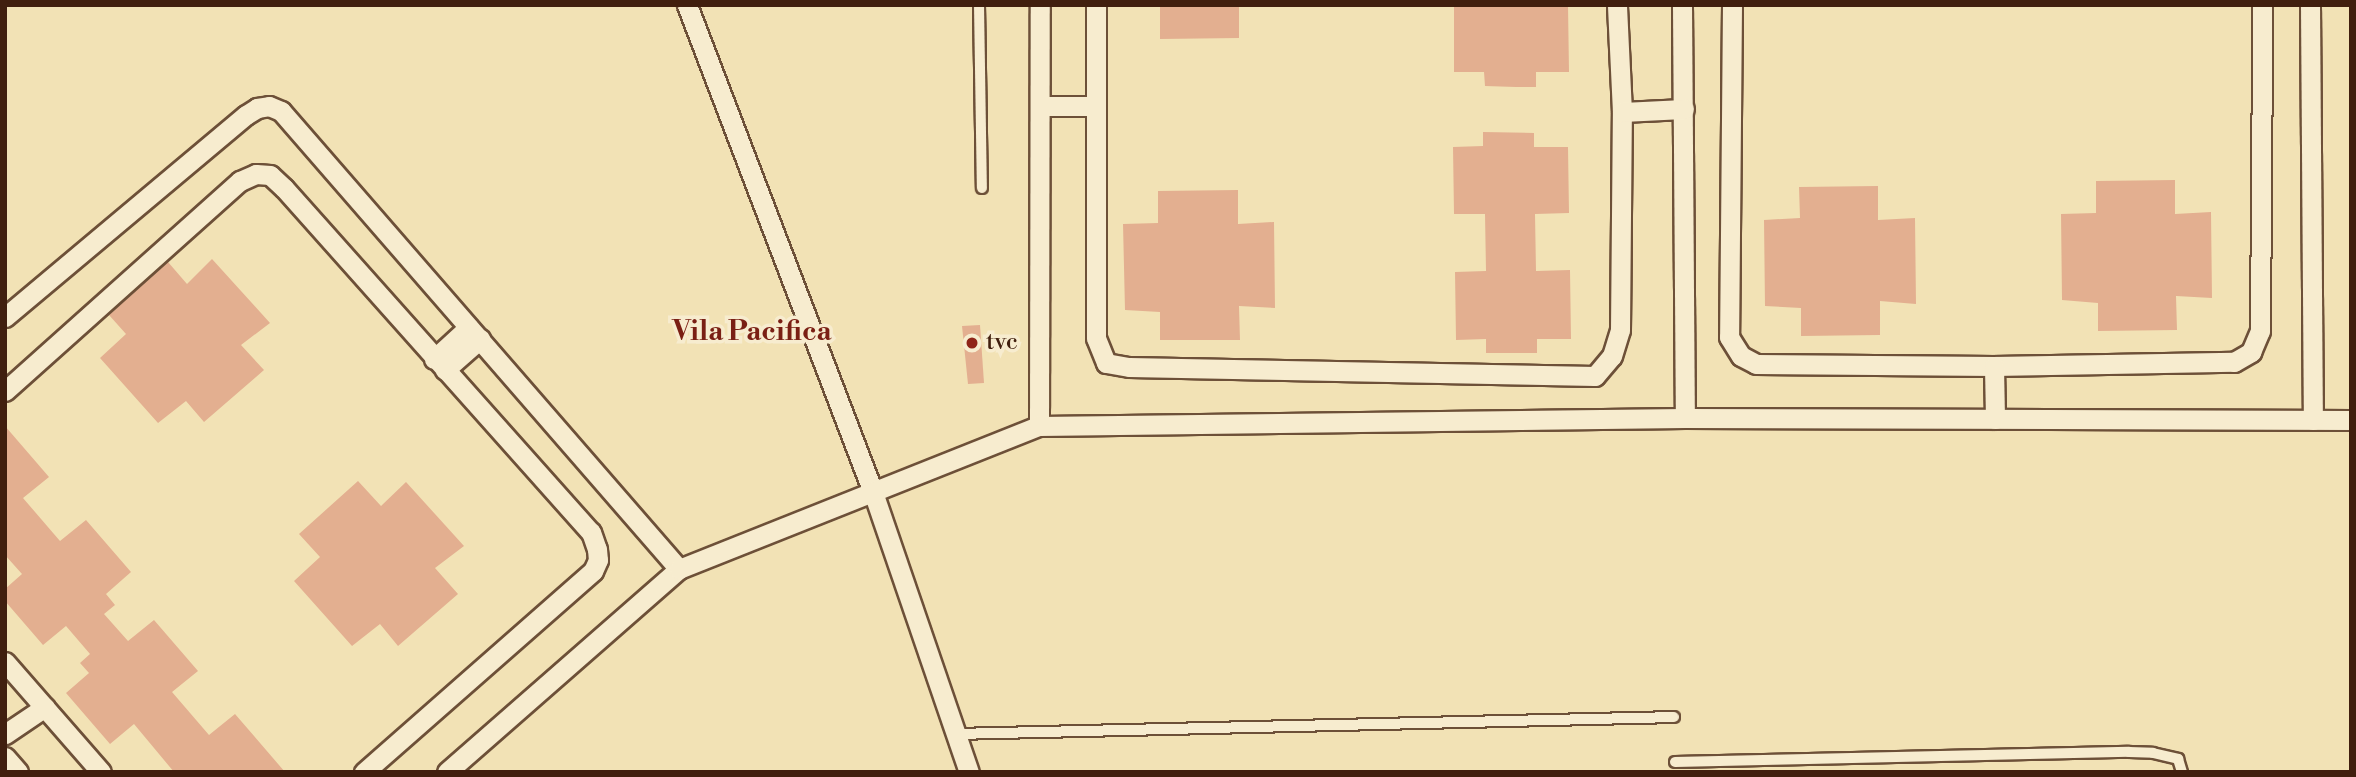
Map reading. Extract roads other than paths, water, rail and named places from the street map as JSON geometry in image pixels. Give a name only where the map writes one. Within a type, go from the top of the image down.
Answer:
[{"type":"street","points":[[687,5],[873,492],[969,772]]},
{"type":"street","points":[[1039,426],[1040,5]]},
{"type":"street","points":[[1096,5],[1096,338],[1106,363],[1129,367],[1595,376],[1612,356],[1620,330],[1622,112],[1617,5]]},
{"type":"street","points":[[1682,5],[1685,418]]},
{"type":"street","points":[[1732,5],[1729,337],[1741,356],[1756,365],[1994,366],[2234,362],[2251,352],[2260,331],[2262,5]]},
{"type":"street","points":[[2309,5],[2313,420]]},
{"type":"street","points":[[5,317],[246,115],[257,108],[269,106],[281,111],[679,569]]},
{"type":"street","points":[[1040,106],[1096,106]]},
{"type":"street","points":[[1622,112],[1684,109]]},
{"type":"street","points":[[5,391],[240,181],[256,174],[270,175],[284,188],[591,532],[598,560],[593,570],[364,772]]},
{"type":"street","points":[[439,364],[475,333]]},
{"type":"street","points":[[1994,366],[1995,419]]},
{"type":"street","points":[[446,772],[679,569],[1039,426],[1685,418],[2351,420]]},
{"type":"street","points":[[5,662],[101,772]]},
{"type":"street","points":[[5,734],[46,707]]},
{"type":"street","points":[[5,757],[18,772]]},
{"type":"lane","points":[[979,5],[982,188]]},
{"type":"lane","points":[[955,734],[1674,717]]},
{"type":"lane","points":[[1675,762],[2129,752],[2153,753],[2178,759],[2182,772]]},
{"type":"place","name":"tvc","points":[[972,343]]},
{"type":"district","name":"Vila Pacifica","points":[[752,332]]}]
